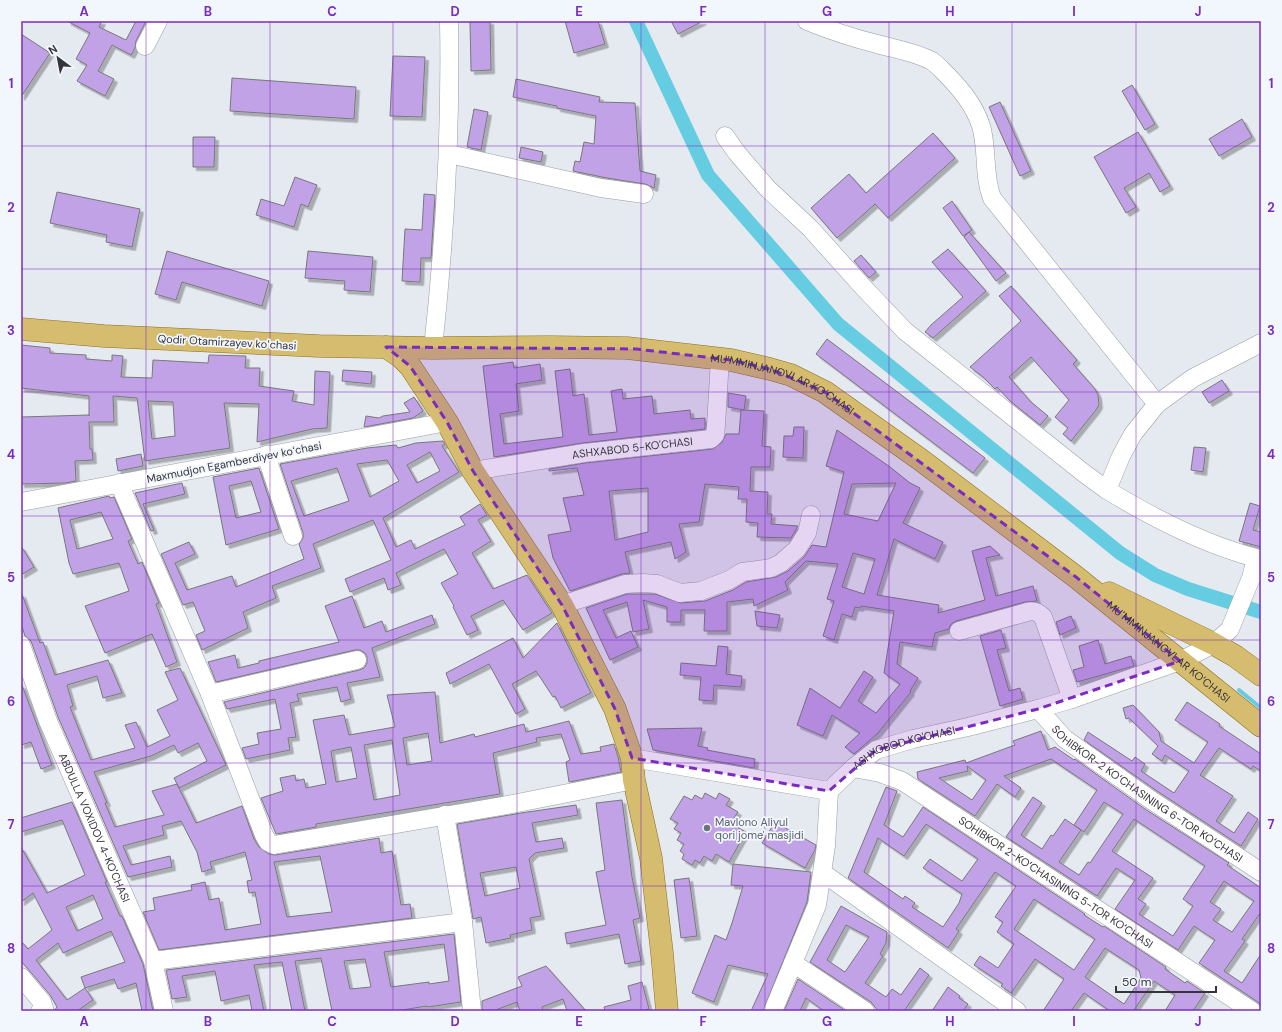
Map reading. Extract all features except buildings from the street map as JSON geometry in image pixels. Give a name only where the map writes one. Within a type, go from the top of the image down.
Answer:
[{"type":"main road","name":"Qodir Otamirzayev koʻchasi","points":[[21,329],[120,336],[319,346],[433,348]]},
{"type":"main road","points":[[386,347],[401,357],[410,366],[447,422],[473,472],[562,605],[615,709],[632,758],[634,780],[651,858],[662,953],[666,1011]]},
{"type":"main road","name":"MU’MMINJANOVLAR KO‘CHASI","points":[[433,348],[627,348],[720,359],[791,375],[825,392],[921,460],[1076,577],[1261,726]]},
{"type":"main road","name":"MU’MMINJANOVLAR KO‘CHASI","points":[[1076,577],[1214,644],[1235,656],[1261,675]]},
{"type":"street","points":[[145,46],[158,21]]},
{"type":"street","points":[[433,348],[440,277],[448,154],[450,81],[449,21]]},
{"type":"street","points":[[807,21],[911,53],[933,62],[950,78],[967,97],[981,126],[984,141],[988,188],[992,198],[1157,404]]},
{"type":"street","points":[[725,136],[737,154],[767,188],[810,228],[905,331],[1085,474],[1107,490],[1139,509],[1188,533],[1230,550],[1258,558]]},
{"type":"street","points":[[448,154],[601,188],[644,194]]},
{"type":"street","points":[[1107,490],[1121,456],[1133,434],[1157,404],[1193,378],[1261,343]]},
{"type":"street","name":"ASHXABOD 5-KO'CHASI","points":[[473,472],[584,453],[711,439],[715,435],[720,359]]},
{"type":"street","name":"Maxmudjon Egamberdiyev koʻchasi","points":[[21,502],[447,422]]},
{"type":"street","points":[[266,455],[293,536]]},
{"type":"street","points":[[119,483],[210,694],[266,840],[271,844],[445,815],[634,780]]},
{"type":"street","points":[[562,605],[625,584],[657,584],[680,593],[701,591],[729,580],[742,572],[771,568],[781,563],[797,549],[807,532],[811,515]]},
{"type":"street","name":"ASHXOBOD KO'CHASI","points":[[829,791],[853,768],[876,750],[1072,699],[1180,661],[1214,644],[1230,629],[1258,558]]},
{"type":"street","points":[[959,631],[1027,612],[1036,611],[1040,613],[1043,617],[1072,699]]},
{"type":"street","name":"ABDULLA VOXIDOV 4-KO'CHASI","points":[[21,645],[48,722],[153,961],[164,1011]]},
{"type":"street","points":[[210,694],[357,660]]},
{"type":"street","name":"SOHIBKOR-2 KO‘CHASINING 6-TOR KO‘CHASI","points":[[1038,709],[1066,739],[1151,800],[1261,872]]},
{"type":"street","points":[[632,758],[829,791],[826,846],[817,905],[773,1011]]},
{"type":"street","name":"SOHIBKOR 2-KO‘CHASINING 5-TOR KO‘CHASI","points":[[853,768],[880,773],[902,781],[1253,1011]]},
{"type":"street","points":[[445,815],[463,922],[472,1011]]},
{"type":"street","points":[[823,873],[1018,1011]]},
{"type":"street","points":[[153,961],[463,922]]},
{"type":"street","points":[[793,963],[865,1011]]},
{"type":"street","points":[[21,977],[42,1002],[44,1008],[40,1011]]},
{"type":"street","points":[[1253,1011],[1261,1001]]},
{"type":"highlighted area","points":[[386,347],[636,349],[731,360],[770,369],[825,392],[1076,577],[1180,661],[1038,709],[876,750],[829,791],[632,758],[615,709],[562,605],[473,471],[447,422],[410,366]]},
{"type":"waterway","points":[[636,21],[708,175],[838,324],[1120,553],[1155,575],[1188,589],[1261,612]]},
{"type":"waterway","points":[[1239,690],[1261,708]]},
{"type":"place","name":"Mavlono Aliyul qori jome' masjidi","points":[[707,828]]}]
